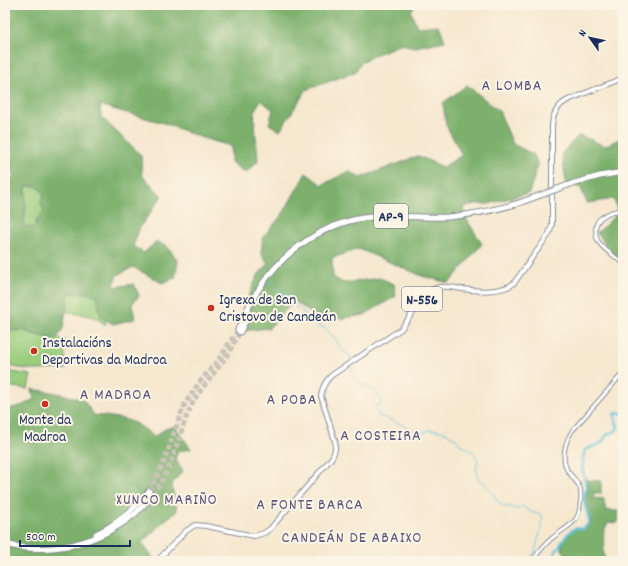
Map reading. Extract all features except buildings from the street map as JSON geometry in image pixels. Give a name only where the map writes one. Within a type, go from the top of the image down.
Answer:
[{"type":"highway","name":"AP-9","points":[[239,331],[261,287],[279,266],[290,256],[313,240],[331,231],[350,224],[379,219],[450,219],[492,214],[586,182],[623,173]]},
{"type":"highway","points":[[5,543],[31,546],[51,546],[81,540],[120,521],[151,493]]},
{"type":"main road","name":"N-556","points":[[157,561],[186,531],[195,526],[206,526],[254,536],[261,535],[270,529],[334,454],[336,444],[321,396],[326,382],[332,375],[401,329],[428,292],[442,286],[472,290],[500,290],[514,283],[549,234],[552,225],[552,125],[556,111],[561,104],[568,100],[623,78]]},
{"type":"main road","points":[[623,210],[603,215],[597,222],[595,232],[601,246],[623,262]]},
{"type":"main road","points":[[532,561],[550,540],[572,524],[579,511],[581,493],[580,488],[565,465],[567,439],[572,431],[623,373]]},
{"type":"green space","points":[[5,5],[416,5],[411,11],[417,27],[439,25],[445,41],[415,47],[401,44],[361,62],[355,72],[306,90],[280,131],[269,124],[273,110],[261,100],[254,111],[258,161],[245,173],[231,162],[231,146],[202,138],[164,123],[100,105],[101,117],[141,155],[142,175],[162,196],[140,227],[133,246],[144,253],[156,242],[167,246],[178,261],[175,278],[162,283],[133,267],[116,276],[114,287],[134,284],[139,296],[132,304],[135,319],[113,324],[101,317],[97,295],[69,293],[63,328],[57,339],[37,335],[23,330],[5,331],[5,186],[14,176],[5,168]],"holes":[[[26,186],[36,186],[44,193],[41,203],[44,211],[38,218],[34,228],[23,226],[25,216]]]},
{"type":"green space","points":[[467,85],[499,111],[513,144],[534,155],[538,165],[529,193],[488,204],[476,204],[463,207],[467,220],[482,244],[449,283],[422,276],[359,249],[332,258],[333,277],[343,283],[380,278],[394,284],[396,296],[364,315],[338,319],[314,315],[294,301],[269,328],[243,331],[238,320],[258,275],[268,264],[261,253],[263,237],[282,215],[306,173],[322,185],[349,171],[360,178],[418,156],[443,167],[462,155],[446,125],[443,103]]},
{"type":"green space","points":[[579,135],[605,146],[623,137],[623,266],[597,233],[618,213],[614,199],[587,203],[581,188],[566,184],[562,153]]},
{"type":"green space","points":[[26,186],[36,186],[44,193],[41,203],[45,211],[38,218],[34,228],[23,226],[25,216]]},
{"type":"green space","points":[[94,290],[103,305],[106,325],[91,316],[66,311],[69,293]]},
{"type":"green space","name":"Instalacións Deportivas da Madroa","points":[[23,330],[37,335],[65,340],[64,349],[66,369],[34,370],[5,366],[5,331]]},
{"type":"green space","points":[[7,371],[31,375],[28,389],[5,386]]},
{"type":"green space","points":[[32,389],[62,394],[83,400],[94,415],[112,417],[133,422],[154,437],[165,429],[175,426],[191,449],[178,451],[175,459],[183,470],[172,484],[177,511],[164,521],[142,543],[155,561],[5,561],[5,398],[8,409],[23,405],[34,399]]},
{"type":"green space","points":[[587,480],[601,480],[601,494],[594,493],[592,498],[604,499],[606,511],[618,511],[618,522],[609,522],[604,531],[603,537],[605,547],[603,549],[605,561],[574,561],[567,556],[561,548],[563,540],[574,529],[577,528],[583,530],[589,523],[589,514],[584,498],[588,489]]},
{"type":"waterway","points":[[5,226],[12,224]]},
{"type":"waterway","points":[[266,281],[274,285],[278,291],[287,294],[292,304],[306,315],[309,320],[317,326],[325,328],[329,334],[335,338],[342,350],[352,358],[349,361]]},
{"type":"waterway","points":[[352,366],[353,374],[356,380],[376,392],[379,396],[381,402],[375,408],[378,415],[421,433],[429,430],[438,430],[447,433],[456,439],[461,445],[474,453],[478,461],[476,468],[478,480],[483,482],[497,501],[502,505],[517,509],[522,506],[531,512],[542,515],[543,519]]},
{"type":"waterway","points":[[560,546],[572,530],[577,528],[583,529],[588,524],[589,519],[584,499],[587,488],[582,468],[585,450],[601,443],[608,434],[616,431],[618,427],[614,415],[616,413],[623,414]]},
{"type":"waterway","points":[[528,561],[535,552],[542,528],[541,522]]},
{"type":"waterway","points":[[553,561],[554,555],[558,548]]},
{"type":"tunnel","points":[[149,491],[164,462],[185,404],[198,384],[219,359],[238,330]]},
{"type":"tunnel","points":[[153,495],[170,465],[187,415],[195,398],[226,357],[240,332]]},
{"type":"place","name":"Igrexa de San Cristovo de Candeán","points":[[211,308]]},
{"type":"place","name":"Instalacións Deportivas da Madroa","points":[[34,351]]},
{"type":"place","name":"Monte da Madroa","points":[[45,404]]},
{"type":"district","name":"A LOMBA","points":[[512,84]]},
{"type":"district","name":"A MADROA","points":[[116,393]]},
{"type":"district","name":"A POBA","points":[[292,398]]},
{"type":"district","name":"A COSTEIRA","points":[[381,434]]},
{"type":"district","name":"XUNCO MARIÑO","points":[[167,498]]},
{"type":"district","name":"A FONTE BARCA","points":[[310,503]]},
{"type":"district","name":"CANDEÁN DE ABAIXO","points":[[352,536]]}]
